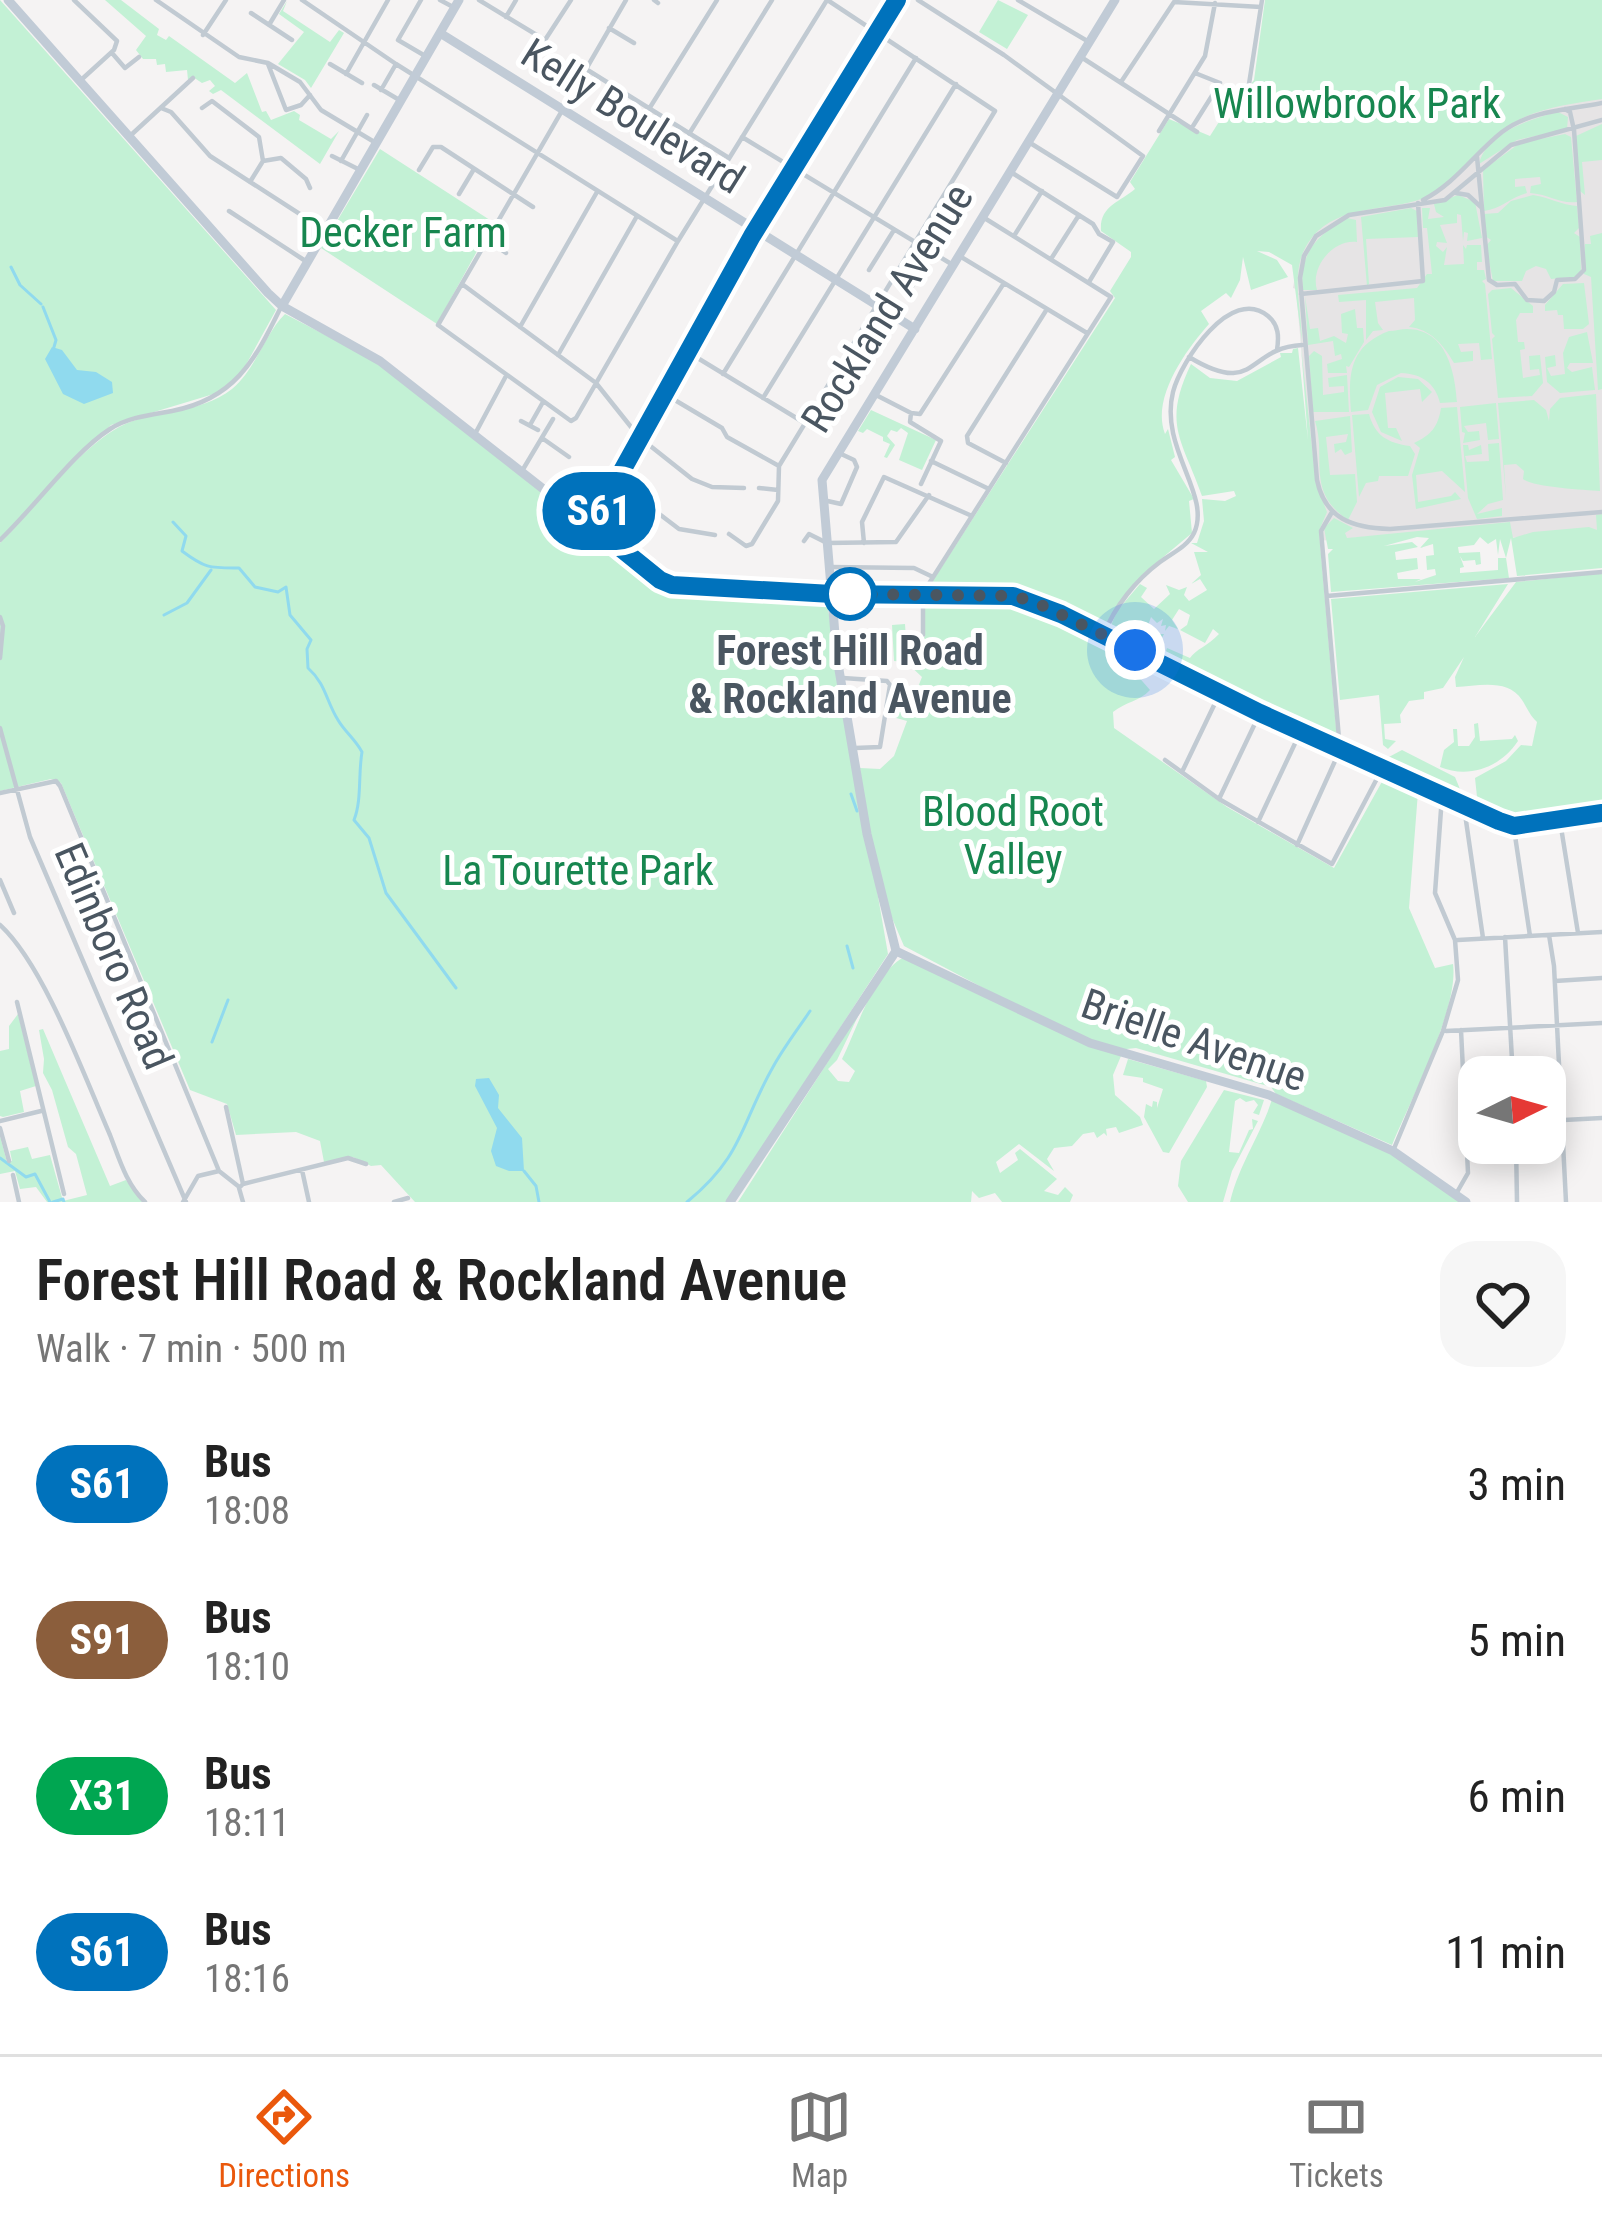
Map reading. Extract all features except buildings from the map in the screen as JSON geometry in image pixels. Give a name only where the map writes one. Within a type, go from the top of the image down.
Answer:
[{"type":"street","points":[[8,0],[282,306],[380,361],[668,584],[832,594],[1013,596],[1104,634],[1300,732],[1514,826],[1602,813]]},
{"type":"street","points":[[74,0],[115,38],[112,53],[79,81]]},
{"type":"street","points":[[156,0],[243,59],[268,63],[303,84],[320,110],[376,143]]},
{"type":"street","points":[[166,8],[173,0]]},
{"type":"street","points":[[203,35],[226,0]]},
{"type":"street","points":[[269,25],[284,0]]},
{"type":"street","points":[[302,0],[678,241]]},
{"type":"street","points":[[346,74],[388,0]]},
{"type":"street","points":[[421,0],[398,40],[427,57]]},
{"type":"street","points":[[0,540],[106,431],[130,419],[198,404],[229,388],[252,360],[457,4],[440,0]]},
{"type":"street","points":[[479,0],[545,40],[572,0]]},
{"type":"street","points":[[506,17],[516,0]]},
{"type":"street","points":[[626,0],[438,325],[567,420],[576,418],[678,241],[827,0],[993,106],[992,115],[803,422],[779,466],[778,501],[752,544],[746,546],[729,534]]},
{"type":"street","points":[[649,110],[717,0]]},
{"type":"street","points":[[689,134],[772,0]]},
{"type":"street","points":[[592,525],[755,231],[897,0]]},
{"type":"street","points":[[917,0],[1004,55],[1143,155],[1117,197],[1028,141]]},
{"type":"street","points":[[1018,0],[1089,42]]},
{"type":"street","name":"Rockland Avenue","points":[[896,951],[867,833],[841,678],[823,476],[1114,0]]},
{"type":"street","points":[[1035,10],[1040,2]]},
{"type":"street","points":[[1121,82],[1174,2],[1262,3],[1249,85]]},
{"type":"street","points":[[1159,131],[1205,56],[1215,4]]},
{"type":"street","points":[[251,13],[292,40]]},
{"type":"street","points":[[609,28],[634,44]]},
{"type":"street","name":"Kelly Boulevard","points":[[440,33],[915,328]]},
{"type":"street","points":[[112,53],[125,68],[139,57]]},
{"type":"street","points":[[1080,56],[1194,130],[1220,82],[1195,73]]},
{"type":"street","points":[[723,374],[916,58]]},
{"type":"street","points":[[268,63],[287,110],[310,95]]},
{"type":"street","points":[[330,64],[362,83]]},
{"type":"street","points":[[396,64],[378,88],[401,101]]},
{"type":"street","points":[[585,68],[729,158]]},
{"type":"street","points":[[273,81],[279,70]]},
{"type":"street","points":[[128,137],[193,78]]},
{"type":"street","points":[[763,398],[956,83]]},
{"type":"street","points":[[202,108],[212,101],[259,137],[263,161],[250,182]]},
{"type":"street","points":[[1418,203],[1442,190],[1518,122],[1602,103]]},
{"type":"street","points":[[161,108],[171,112],[210,156],[327,231]]},
{"type":"street","points":[[1477,157],[1489,280],[1497,285],[1515,284],[1522,296],[1538,302],[1551,296],[1557,280],[1579,278],[1584,270],[1574,130],[1565,109]]},
{"type":"street","points":[[341,161],[367,116]]},
{"type":"street","points":[[1602,120],[1511,145],[1456,193],[1438,202],[1349,215],[1324,228],[1304,256],[1299,345],[1316,480],[1333,513],[1358,527],[1390,529],[1602,512]]},
{"type":"street","points":[[742,137],[932,253],[1004,283],[1088,334]]},
{"type":"street","points":[[419,170],[435,146],[533,207]]},
{"type":"street","points":[[332,156],[360,170]]},
{"type":"street","points":[[263,161],[284,159],[306,178],[310,188]]},
{"type":"street","points":[[459,194],[474,169]]},
{"type":"street","points":[[1009,171],[1113,242],[1088,282]]},
{"type":"street","points":[[1014,236],[1042,191]]},
{"type":"street","points":[[520,327],[597,192]]},
{"type":"street","points":[[1456,193],[1472,197],[1481,208]]},
{"type":"street","points":[[1305,294],[1423,281],[1418,203]]},
{"type":"street","points":[[229,211],[307,262]]},
{"type":"street","points":[[1051,259],[1078,215]]},
{"type":"street","points":[[558,355],[637,216]]},
{"type":"street","points":[[923,634],[923,593],[1111,297],[982,216]]},
{"type":"street","points":[[869,270],[894,230]]},
{"type":"street","points":[[487,241],[506,253]]},
{"type":"street","points":[[908,293],[932,253]]},
{"type":"street","points":[[875,394],[920,414],[1004,283]]},
{"type":"street","points":[[462,284],[596,383],[639,437],[697,482],[744,488]]},
{"type":"street","points":[[1006,463],[968,442],[967,436],[1047,309]]},
{"type":"street","points":[[1104,634],[1125,597],[1186,544],[1197,526],[1198,504],[1176,451],[1170,422],[1176,382],[1189,357],[1214,326],[1247,309],[1271,319],[1278,333],[1277,350]]},
{"type":"street","points":[[1189,357],[1217,373],[1233,375],[1277,350],[1299,345]]},
{"type":"street","points":[[686,352],[803,422]]},
{"type":"street","points":[[475,434],[507,376]]},
{"type":"street","points":[[663,393],[779,466]]},
{"type":"street","points":[[530,425],[544,402]]},
{"type":"street","points":[[911,413],[910,422],[940,439],[921,484]]},
{"type":"street","points":[[522,470],[553,419]]},
{"type":"street","points":[[521,421],[569,457]]},
{"type":"street","points":[[823,500],[841,504],[857,467],[854,460],[837,452]]},
{"type":"street","points":[[931,461],[989,489]]},
{"type":"street","points":[[864,543],[862,522],[882,478],[972,516]]},
{"type":"street","points":[[616,482],[679,529],[715,535]]},
{"type":"street","points":[[760,488],[778,490]]},
{"type":"street","points":[[804,542],[808,534],[827,543],[898,540],[928,495]]},
{"type":"street","points":[[1298,845],[1340,750],[1321,531],[1333,513]]},
{"type":"street","points":[[829,567],[914,568],[933,577]]},
{"type":"street","points":[[1327,596],[1602,572]]},
{"type":"street","points":[[0,617],[0,658]]},
{"type":"street","points":[[841,678],[890,685],[880,746],[855,748]]},
{"type":"street","points":[[1182,772],[1220,692]]},
{"type":"street","points":[[1219,799],[1260,713]]},
{"type":"street","name":"Edinboro Road","points":[[0,728],[30,837],[184,1201]]},
{"type":"street","points":[[1258,822],[1300,732]]},
{"type":"street","points":[[1165,760],[1219,799],[1333,864],[1382,769]]},
{"type":"street","points":[[0,793],[54,781],[60,786],[219,1171],[241,1186],[348,1158],[366,1164]]},
{"type":"street","points":[[1393,1151],[1444,1031],[1457,980],[1455,940],[1435,893],[1442,796]]},
{"type":"street","points":[[1463,805],[1483,938]]},
{"type":"street","points":[[1559,820],[1578,933]]},
{"type":"street","points":[[1514,826],[1530,936]]},
{"type":"street","points":[[0,880],[14,913]]},
{"type":"street","points":[[0,925],[26,954],[130,1183],[145,1202]]},
{"type":"street","points":[[1455,940],[1602,932]]},
{"type":"street","points":[[1549,935],[1559,1056]]},
{"type":"street","points":[[1505,937],[1512,1056]]},
{"type":"street","points":[[733,1202],[896,951]]},
{"type":"street","name":"Brielle Avenue","points":[[896,951],[1082,1040],[1269,1095],[1393,1151],[1461,1198]]},
{"type":"street","points":[[1555,981],[1602,978]]},
{"type":"street","points":[[17,1002],[64,1194]]},
{"type":"street","points":[[1444,1031],[1602,1023]]},
{"type":"street","points":[[1461,1030],[1470,1126],[1461,1198]]},
{"type":"street","points":[[226,1106],[243,1202]]},
{"type":"street","points":[[9,1161],[0,1124],[43,1111]]},
{"type":"street","points":[[1566,1120],[1602,1118]]},
{"type":"street","points":[[1516,1164],[1516,1202]]},
{"type":"street","points":[[1564,1164],[1566,1202]]},
{"type":"street","points":[[302,1170],[309,1202]]},
{"type":"street","points":[[184,1201],[198,1176],[219,1171]]},
{"type":"street","points":[[13,1175],[19,1202]]},
{"type":"street","points":[[394,1202],[408,1198]]},
{"type":"shaded area","points":[[1602,96],[1602,516],[1597,530],[1511,538],[1509,524],[1318,541],[1293,288],[1300,248],[1316,228],[1480,141],[1518,114]]},
{"type":"green space","points":[[0,0],[276,310],[242,372],[217,393],[111,425],[0,538]]},
{"type":"green space","points":[[105,0],[121,0],[159,29],[157,35],[166,40],[169,36],[235,83],[247,73],[262,112],[271,120],[294,111],[299,120],[331,139],[339,131],[320,164],[221,90],[209,91],[215,86],[210,80],[188,80],[187,70],[166,72],[165,64],[143,59],[136,50],[146,36]]},
{"type":"green space","points":[[998,0],[1028,15],[1007,49],[979,32]]},
{"type":"green space","name":"Willowbrook Park","points":[[1265,0],[1602,0],[1602,99],[1529,115],[1495,136],[1429,196],[1343,216],[1318,231],[1299,266],[1302,342],[1292,265],[1257,251],[1277,260],[1288,277],[1251,290],[1243,257],[1231,298],[1226,293],[1201,311],[1209,324],[1181,361],[1163,405],[1165,434],[1168,429],[1175,457],[1171,460],[1194,499],[1189,501],[1192,533],[1143,574],[1103,627],[1094,628],[1092,621],[1032,591],[933,590],[932,582],[1115,298],[1110,291],[1131,252],[1101,231],[1103,216],[1135,189],[1130,182],[1169,119],[1210,136],[1243,84],[1254,80]]},
{"type":"green space","points":[[287,1],[283,11],[330,42],[339,30],[344,33],[311,88],[278,64],[304,32],[279,14]]},
{"type":"green space","points":[[1558,112],[1568,117],[1567,129],[1517,140],[1479,164],[1500,136]]},
{"type":"green space","points":[[1602,124],[1602,160],[1582,162],[1585,195],[1580,191],[1576,136]]},
{"type":"green space","points":[[1565,134],[1571,137],[1577,202],[1530,193],[1531,186],[1541,184],[1540,177],[1515,179],[1515,187],[1525,186],[1527,193],[1484,211],[1483,170],[1520,143]]},
{"type":"green space","name":"Decker Farm","points":[[380,149],[493,222],[437,324],[321,248]]},
{"type":"green space","points":[[1458,195],[1475,202],[1482,238],[1467,241],[1464,232],[1463,241],[1461,215],[1457,214],[1457,223],[1440,225],[1447,243],[1436,246],[1443,252],[1447,247],[1444,265],[1464,264],[1463,245],[1466,249],[1467,245],[1481,245],[1482,262],[1477,262],[1477,270],[1484,270],[1486,279],[1482,281],[1492,359],[1481,360],[1479,343],[1458,344],[1461,352],[1473,351],[1473,361],[1454,363],[1435,339],[1409,327],[1415,320],[1414,298],[1375,302],[1383,330],[1373,331],[1366,340],[1366,300],[1339,302],[1338,295],[1417,288],[1432,274],[1422,208],[1430,208],[1428,219],[1444,217],[1434,204]]},
{"type":"green space","points":[[1533,195],[1577,206],[1579,228],[1574,233],[1580,237],[1581,272],[1551,279],[1546,269],[1536,266],[1526,271],[1522,281],[1493,281],[1486,246],[1491,240],[1485,236],[1483,214],[1498,213],[1511,201]]},
{"type":"green space","points":[[1411,208],[1417,211],[1418,237],[1366,239],[1367,286],[1361,217]]},
{"type":"green space","points":[[1347,218],[1356,220],[1357,242],[1340,245],[1325,256],[1317,272],[1317,290],[1303,290],[1304,266],[1312,246]]},
{"type":"green space","points":[[1602,233],[1602,389],[1598,390],[1591,277],[1584,274],[1585,244],[1591,244],[1590,236]]},
{"type":"green space","points":[[1584,283],[1589,324],[1583,329],[1564,329],[1563,315],[1545,311],[1545,305],[1563,284]]},
{"type":"green space","points":[[1511,288],[1533,306],[1533,313],[1520,313],[1516,320],[1518,342],[1524,342],[1525,349],[1520,350],[1523,378],[1540,375],[1539,369],[1530,370],[1529,356],[1540,355],[1543,383],[1532,396],[1498,398],[1488,294]]},
{"type":"green space","points":[[1305,296],[1310,329],[1318,328],[1320,341],[1334,336],[1346,343],[1341,314],[1355,309],[1364,342],[1346,366],[1347,373],[1328,373],[1327,364],[1342,359],[1341,354],[1335,356],[1333,341],[1308,345]]},
{"type":"green space","name":"La Tourette Park","points":[[285,314],[379,363],[654,580],[688,590],[826,598],[888,954],[727,1202],[415,1202],[381,1165],[371,1166],[353,1157],[324,1162],[320,1141],[296,1132],[236,1135],[227,1104],[190,1090],[61,783],[51,779],[0,791],[0,543],[103,437],[133,421],[205,403],[232,389]]},
{"type":"green space","points":[[1389,331],[1421,331],[1440,344],[1451,366],[1457,402],[1440,403],[1426,381],[1401,373],[1377,385],[1368,410],[1351,412],[1354,363],[1366,345]]},
{"type":"green space","points":[[1587,332],[1593,363],[1570,363],[1567,368],[1572,372],[1592,367],[1595,390],[1560,393],[1547,382],[1545,357],[1555,355],[1556,366],[1547,368],[1551,376],[1565,374],[1563,353],[1569,337]]},
{"type":"green space","points":[[1301,347],[1316,484],[1327,512],[1319,531],[1337,739],[1168,661],[1164,657],[1167,648],[1190,658],[1219,634],[1213,629],[1205,643],[1180,630],[1190,615],[1179,609],[1172,620],[1178,629],[1169,626],[1165,631],[1163,619],[1157,623],[1151,617],[1147,628],[1164,634],[1154,652],[1110,628],[1117,611],[1140,584],[1147,588],[1141,597],[1154,609],[1170,594],[1166,585],[1179,590],[1187,587],[1184,595],[1189,601],[1207,590],[1200,579],[1191,584],[1201,575],[1194,552],[1208,552],[1191,543],[1197,543],[1204,521],[1202,499],[1225,501],[1236,496],[1234,491],[1202,496],[1182,445],[1176,418],[1191,364],[1210,378],[1237,381],[1281,357],[1280,353],[1298,348],[1308,440]]},
{"type":"green space","points":[[1314,351],[1322,356],[1323,395],[1344,392],[1344,386],[1329,387],[1328,378],[1347,375],[1349,412],[1313,412],[1309,356]]},
{"type":"green space","points":[[1398,377],[1418,379],[1432,392],[1422,402],[1420,389],[1385,393],[1388,428],[1396,428],[1402,441],[1381,432],[1372,412],[1380,387]]},
{"type":"green space","points":[[1596,394],[1600,491],[1528,482],[1516,464],[1504,465],[1506,498],[1498,403],[1534,400],[1546,410],[1549,421],[1550,409],[1560,398]]},
{"type":"green space","points":[[1496,403],[1499,439],[1488,440],[1486,423],[1464,426],[1468,432],[1479,431],[1480,440],[1463,443],[1460,407]]},
{"type":"green space","points":[[1457,407],[1465,492],[1442,471],[1416,475],[1418,502],[1455,492],[1461,499],[1416,509],[1412,475],[1420,448],[1414,443],[1433,430],[1441,408]]},
{"type":"green space","points":[[871,410],[936,440],[922,470],[899,460],[908,433],[901,428],[887,436],[895,445],[887,458],[890,444],[883,437],[867,429],[858,431]]},
{"type":"green space","points":[[1369,414],[1384,437],[1410,446],[1415,454],[1408,476],[1379,476],[1378,481],[1366,483],[1359,497],[1352,415]]},
{"type":"green space","points":[[1350,416],[1352,452],[1345,455],[1341,449],[1335,453],[1334,444],[1346,442],[1348,434],[1326,437],[1330,475],[1355,474],[1357,502],[1348,520],[1326,498],[1322,486],[1315,421]]},
{"type":"green space","points":[[1499,443],[1503,500],[1477,514],[1502,508],[1502,516],[1477,519],[1468,498],[1463,445],[1469,450],[1481,445],[1482,454],[1465,456],[1467,462],[1489,461],[1488,444]]},
{"type":"green space","points":[[1602,514],[1602,568],[1517,576],[1511,538],[1506,558],[1509,578],[1331,592],[1328,554],[1333,549],[1328,549],[1324,528],[1334,518],[1353,528],[1345,533],[1347,538],[1510,522],[1513,538],[1533,532],[1597,530],[1596,515]],"holes":[[[1480,537],[1488,544],[1496,539],[1498,555],[1500,539],[1506,558],[1498,558],[1498,570],[1460,573],[1464,567],[1460,556],[1463,561],[1481,564],[1480,552],[1459,553],[1458,547],[1474,545]],[[1429,538],[1420,548],[1433,544],[1434,555],[1426,556],[1427,570],[1435,569],[1436,575],[1415,582],[1421,579],[1398,579],[1397,573],[1418,569],[1417,558],[1396,560],[1395,552],[1418,547],[1412,542],[1384,546]]]},
{"type":"green space","points":[[1602,573],[1602,809],[1517,821],[1478,806],[1475,778],[1506,761],[1521,745],[1532,746],[1537,722],[1509,689],[1456,687],[1464,657],[1443,688],[1409,701],[1400,715],[1401,723],[1384,724],[1385,739],[1396,741],[1388,749],[1383,745],[1379,695],[1340,700],[1331,599],[1508,584],[1475,637],[1516,582]]},
{"type":"green space","name":"Blood Root Valley","points":[[924,598],[1006,598],[1033,605],[1132,654],[1129,666],[1150,690],[1113,712],[1114,728],[1227,807],[1334,868],[1384,778],[1418,792],[1409,908],[1435,968],[1453,964],[1453,983],[1441,1029],[1392,1145],[1276,1094],[1271,1087],[1136,1048],[1117,1050],[1046,1021],[904,946],[889,911],[867,822],[860,768],[880,769],[894,756],[907,721],[889,716],[895,688],[916,692],[922,677],[906,662],[894,661],[892,625],[905,624],[906,639],[925,637]]},
{"type":"green space","points":[[1478,723],[1480,741],[1515,735],[1518,741],[1503,758],[1484,768],[1462,772],[1440,767],[1444,750],[1454,742],[1453,729],[1457,729],[1458,746],[1469,746]]},
{"type":"green space","points":[[1402,750],[1455,777],[1462,794],[1454,797],[1392,769],[1387,758]]},
{"type":"green space","points":[[904,957],[1121,1056],[1113,1075],[1115,1095],[1143,1125],[1119,1133],[1116,1127],[1106,1129],[1107,1136],[1097,1138],[1094,1132],[1083,1134],[1072,1146],[1054,1148],[1047,1159],[1054,1171],[1019,1144],[996,1162],[1000,1173],[1018,1160],[1015,1153],[1020,1149],[1057,1179],[1044,1191],[1058,1195],[1065,1187],[1073,1195],[1070,1202],[1002,1202],[995,1193],[979,1198],[972,1191],[971,1202],[738,1202],[861,1010],[828,1069],[838,1081],[849,1082],[855,1071],[842,1059],[860,1017],[883,976]]},
{"type":"green space","points":[[18,1014],[36,1086],[20,1091],[24,1112],[3,1117],[0,1051],[9,1049],[9,1026]]},
{"type":"green space","points":[[43,1029],[110,1186],[126,1180],[142,1202],[47,1202],[36,1187],[20,1189],[15,1171],[0,1174],[0,1136],[7,1162],[12,1161],[10,1151],[28,1147],[32,1159],[50,1155],[63,1201],[87,1195],[43,1073],[39,1030]]},
{"type":"green space","points":[[1128,1059],[1206,1081],[1207,1087],[1169,1153],[1163,1152],[1144,1117],[1146,1104],[1152,1107],[1157,1102],[1157,1108],[1163,1089],[1143,1078],[1123,1075]]},
{"type":"green space","points":[[1224,1090],[1264,1100],[1259,1115],[1253,1113],[1258,1105],[1254,1100],[1235,1101],[1229,1152],[1239,1153],[1253,1129],[1252,1119],[1258,1121],[1232,1171],[1223,1202],[1188,1202],[1178,1186],[1181,1161]]},
{"type":"green space","points":[[1272,1099],[1391,1154],[1460,1202],[1230,1202]]},
{"type":"water","points":[[52,347],[62,350],[77,370],[96,372],[112,382],[113,393],[84,404],[63,394],[45,359]]},
{"type":"water","points":[[489,1078],[499,1095],[498,1108],[522,1138],[524,1171],[496,1166],[491,1151],[497,1128],[475,1086],[476,1079]]},
{"type":"waterway","points":[[11,267],[20,285],[41,304]]},
{"type":"waterway","points":[[43,307],[56,340],[54,347]]},
{"type":"waterway","points":[[173,522],[186,536],[182,551],[197,561],[239,568],[255,587],[278,592],[286,587],[290,615],[311,640],[308,668],[362,752],[354,820],[369,838],[386,893],[456,988]]},
{"type":"waterway","points":[[164,615],[187,603],[211,570]]},
{"type":"waterway","points":[[851,794],[857,811]]},
{"type":"waterway","points":[[847,946],[853,968]]},
{"type":"waterway","points":[[212,1042],[228,1000]]},
{"type":"waterway","points":[[687,1202],[731,1154],[773,1067],[810,1011]]},
{"type":"waterway","points":[[0,1158],[26,1177],[35,1174],[50,1202]]},
{"type":"waterway","points":[[524,1171],[536,1186],[539,1202]]},
{"type":"waterway","points":[[53,1202],[64,1202]]},
{"type":"bus line","name":"S61","points":[[897,0],[752,236],[592,525],[672,585],[832,594],[1000,594],[1035,602],[1260,713],[1499,821],[1514,826],[1602,813]]},
{"type":"place","name":"Forest Hill Road & Rockland Avenue","points":[[850,594]]},
{"type":"route","points":[[850,594],[1013,596],[1135,650]]}]
